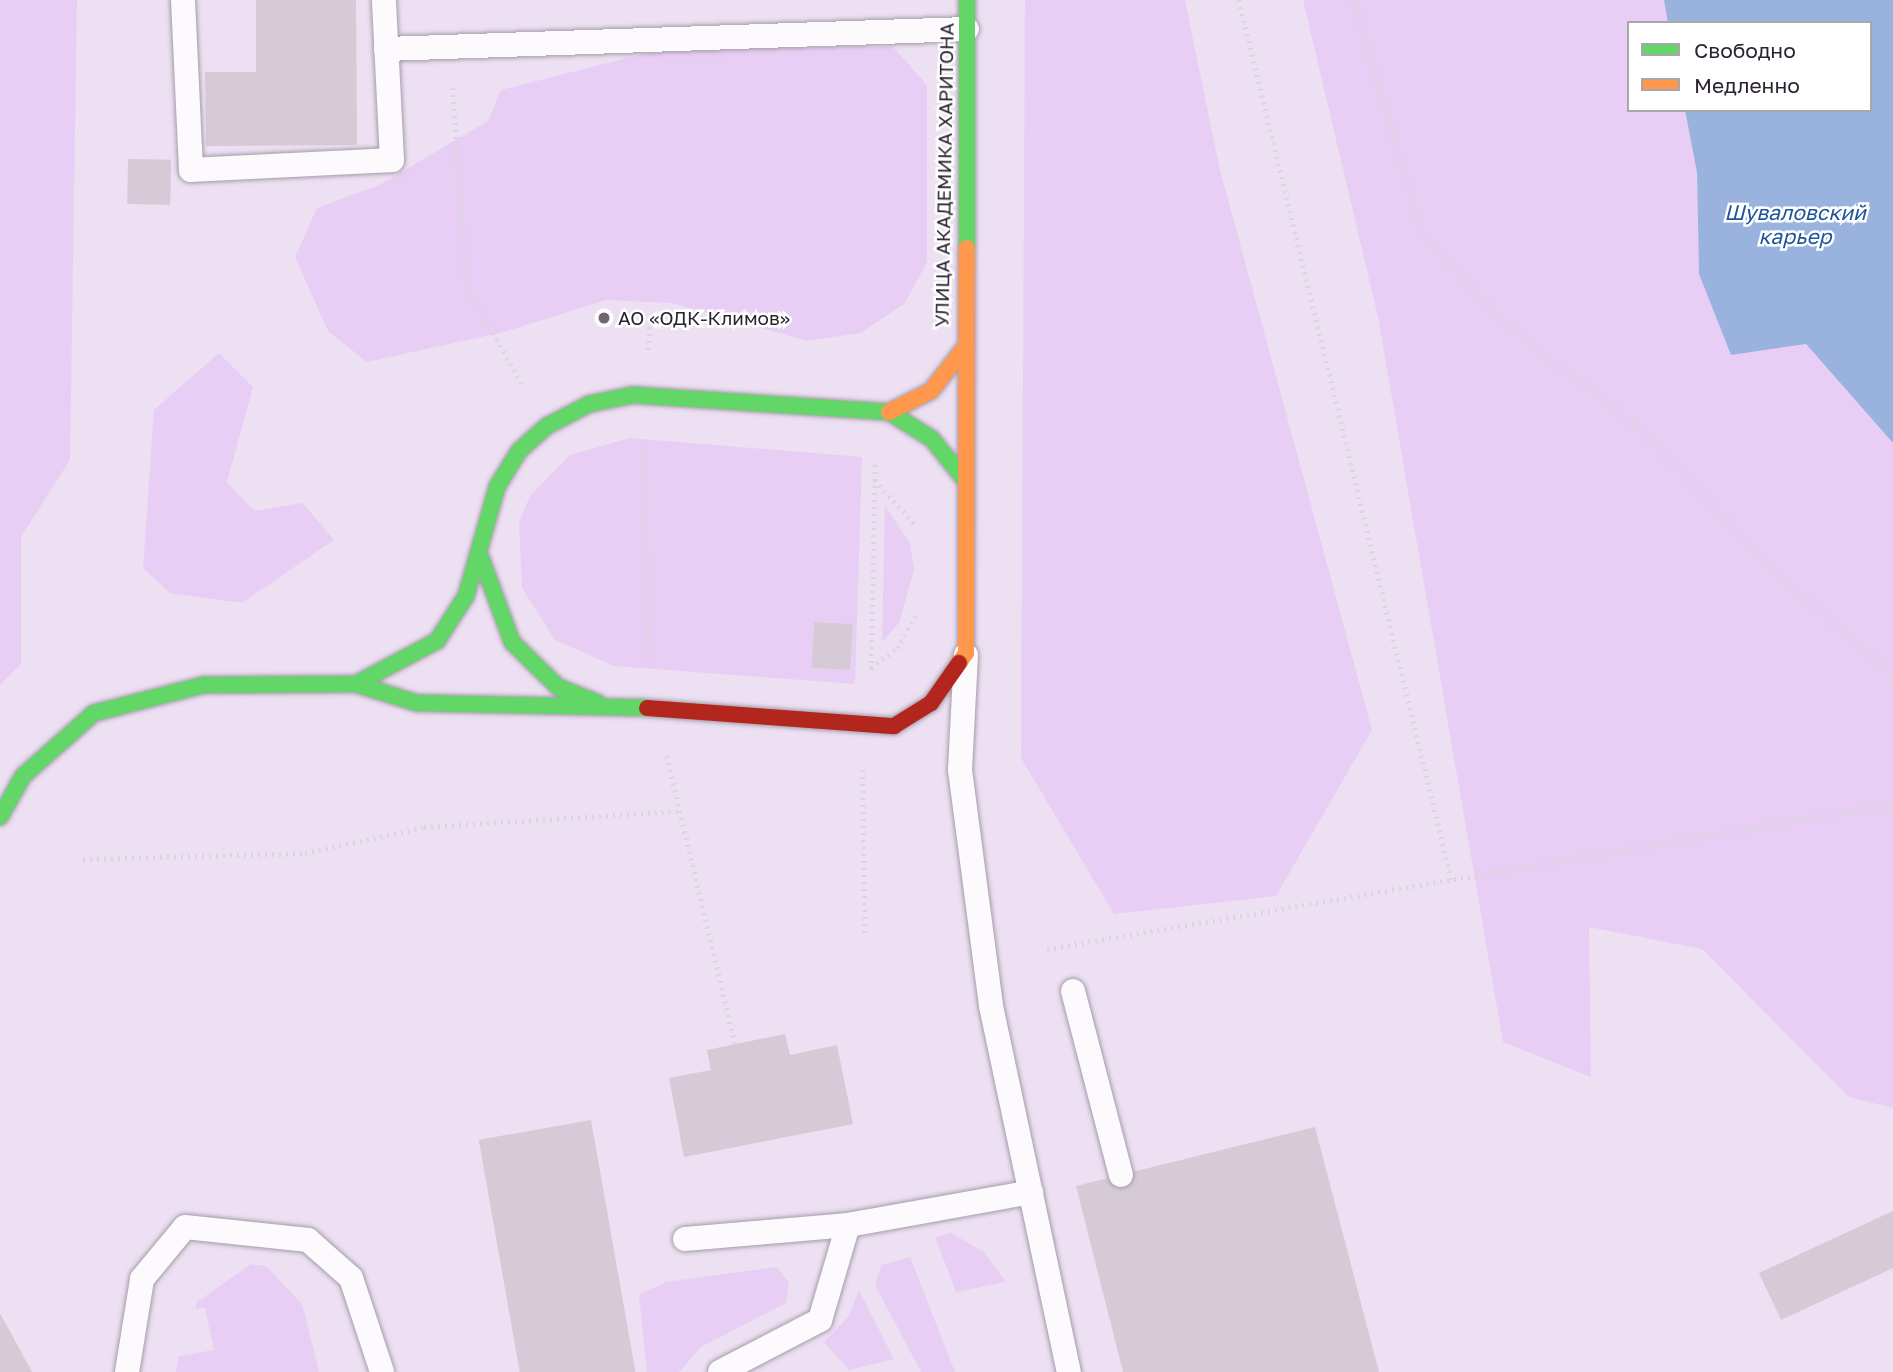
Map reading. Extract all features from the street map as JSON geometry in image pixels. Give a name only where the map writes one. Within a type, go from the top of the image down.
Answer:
[{"type":"street","name":"УЛИЦА АКАДЕМИКА ХАРИТОНА","points":[[966,653],[962,351],[967,0]]},
{"type":"street","name":"УЛИЦА АКАДЕМИКА ХАРИТОНА","points":[[890,412],[931,391],[962,351]]},
{"type":"street","points":[[356,684],[437,641],[481,558],[497,487],[519,451],[547,426],[589,404],[646,396],[890,412],[932,439],[964,479]]},
{"type":"street","points":[[481,558],[512,642],[558,687],[602,705]]},
{"type":"street","points":[[0,817],[23,776],[94,713],[204,685],[356,684],[417,703],[521,710],[602,705],[894,726],[931,703],[966,653]]},
{"type":"lane","points":[[183,0],[191,170],[392,160],[384,0]]},
{"type":"lane","points":[[386,49],[967,29]]},
{"type":"lane","points":[[966,653],[960,770],[990,1006],[1069,1372]]},
{"type":"lane","points":[[1073,991],[1121,1175]]},
{"type":"lane","points":[[685,1239],[848,1225],[1031,1192]]},
{"type":"lane","points":[[720,1372],[820,1320],[848,1225]]},
{"type":"lane","points":[[127,1372],[142,1279],[185,1227],[308,1240],[351,1278],[382,1372]]},
{"type":"path","points":[[1239,0],[1452,882]]},
{"type":"path","points":[[1354,0],[1421,230],[1499,318],[1634,423],[1785,581],[1893,674]]},
{"type":"path","points":[[451,47],[466,284],[547,426]]},
{"type":"path","points":[[650,320],[646,396],[649,668],[679,811],[735,1044]]},
{"type":"path","points":[[870,677],[875,463]]},
{"type":"path","points":[[875,480],[899,499],[919,534]]},
{"type":"path","points":[[871,668],[897,648],[921,598]]},
{"type":"path","points":[[862,764],[865,934]]},
{"type":"path","points":[[1047,949],[1452,882],[1893,804]]},
{"type":"path","points":[[83,859],[305,853],[424,827],[679,811]]},
{"type":"shaded area","points":[[0,0],[77,0],[70,460],[21,537],[21,664],[0,685]]},
{"type":"shaded area","points":[[1025,0],[1185,0],[1219,166],[1372,730],[1276,896],[1114,914],[1021,758]]},
{"type":"shaded area","points":[[1303,0],[1664,0],[1668,21],[1627,21],[1627,112],[1685,112],[1697,173],[1699,274],[1731,354],[1806,344],[1893,443],[1893,1108],[1849,1097],[1702,949],[1589,927],[1591,1077],[1503,1042],[1378,317]]},
{"type":"shaded area","points":[[893,47],[927,85],[927,262],[905,303],[861,333],[807,341],[672,303],[606,300],[504,332],[367,362],[328,331],[295,257],[317,208],[379,185],[488,121],[501,90],[667,48]]},
{"type":"shaded area","points":[[219,353],[253,387],[227,482],[254,511],[303,503],[334,540],[242,603],[170,593],[143,568],[154,410]]},
{"type":"shaded area","points":[[630,438],[862,457],[855,684],[614,666],[555,640],[522,588],[519,522],[530,496],[570,455]],"holes":[[[814,622],[853,624],[851,670],[812,668]]]},
{"type":"shaded area","points":[[885,505],[910,544],[914,570],[899,623],[882,642]]},
{"type":"shaded area","points":[[951,1233],[984,1252],[1006,1282],[956,1292],[935,1237]]},
{"type":"shaded area","points":[[910,1257],[955,1372],[921,1372],[875,1285],[881,1265]]},
{"type":"shaded area","points":[[251,1264],[266,1266],[302,1304],[319,1372],[176,1372],[179,1356],[214,1350],[205,1308],[195,1309],[197,1302]]},
{"type":"shaded area","points":[[776,1267],[789,1282],[786,1303],[701,1347],[679,1372],[647,1372],[639,1295],[666,1282]]},
{"type":"shaded area","points":[[859,1290],[894,1359],[849,1370],[824,1342],[848,1317]]},
{"type":"water","name":"Шуваловский карьер","points":[[1664,0],[1893,0],[1893,443],[1806,344],[1731,355],[1699,274],[1697,173],[1685,112],[1872,112],[1872,21],[1668,21]]},
{"type":"building","points":[[256,0],[356,0],[357,145],[206,146],[205,72],[256,72]]},
{"type":"building","points":[[128,159],[171,160],[170,205],[127,204]]},
{"type":"building","points":[[814,622],[853,624],[851,670],[812,668]]},
{"type":"building","points":[[785,1034],[790,1055],[837,1045],[853,1124],[684,1157],[669,1078],[711,1070],[707,1050]]},
{"type":"building","points":[[591,1120],[635,1372],[520,1372],[479,1140]]},
{"type":"building","points":[[1315,1127],[1379,1372],[1123,1372],[1076,1186]]},
{"type":"building","points":[[1893,1211],[1893,1268],[1781,1320],[1759,1273]]},
{"type":"building","points":[[0,1313],[32,1372],[0,1372]]},
{"type":"traffic: fast","points":[[967,0],[967,248]]},
{"type":"traffic: fast","points":[[356,684],[437,641],[466,596],[497,487],[519,451],[547,426],[589,404],[633,395],[889,412],[932,439],[964,479]]},
{"type":"traffic: fast","points":[[481,558],[512,642],[558,687],[598,703]]},
{"type":"traffic: fast","points":[[0,817],[23,776],[94,713],[204,685],[356,684],[417,703],[647,708]]},
{"type":"traffic: slow","points":[[959,663],[966,653],[967,248]]},
{"type":"traffic: slow","points":[[889,412],[931,391],[962,351]]},
{"type":"traffic: jam","points":[[647,708],[894,726],[931,703],[959,663]]},
{"type":"place","name":"АО «ОДК-Климов»","points":[[604,318]]}]
